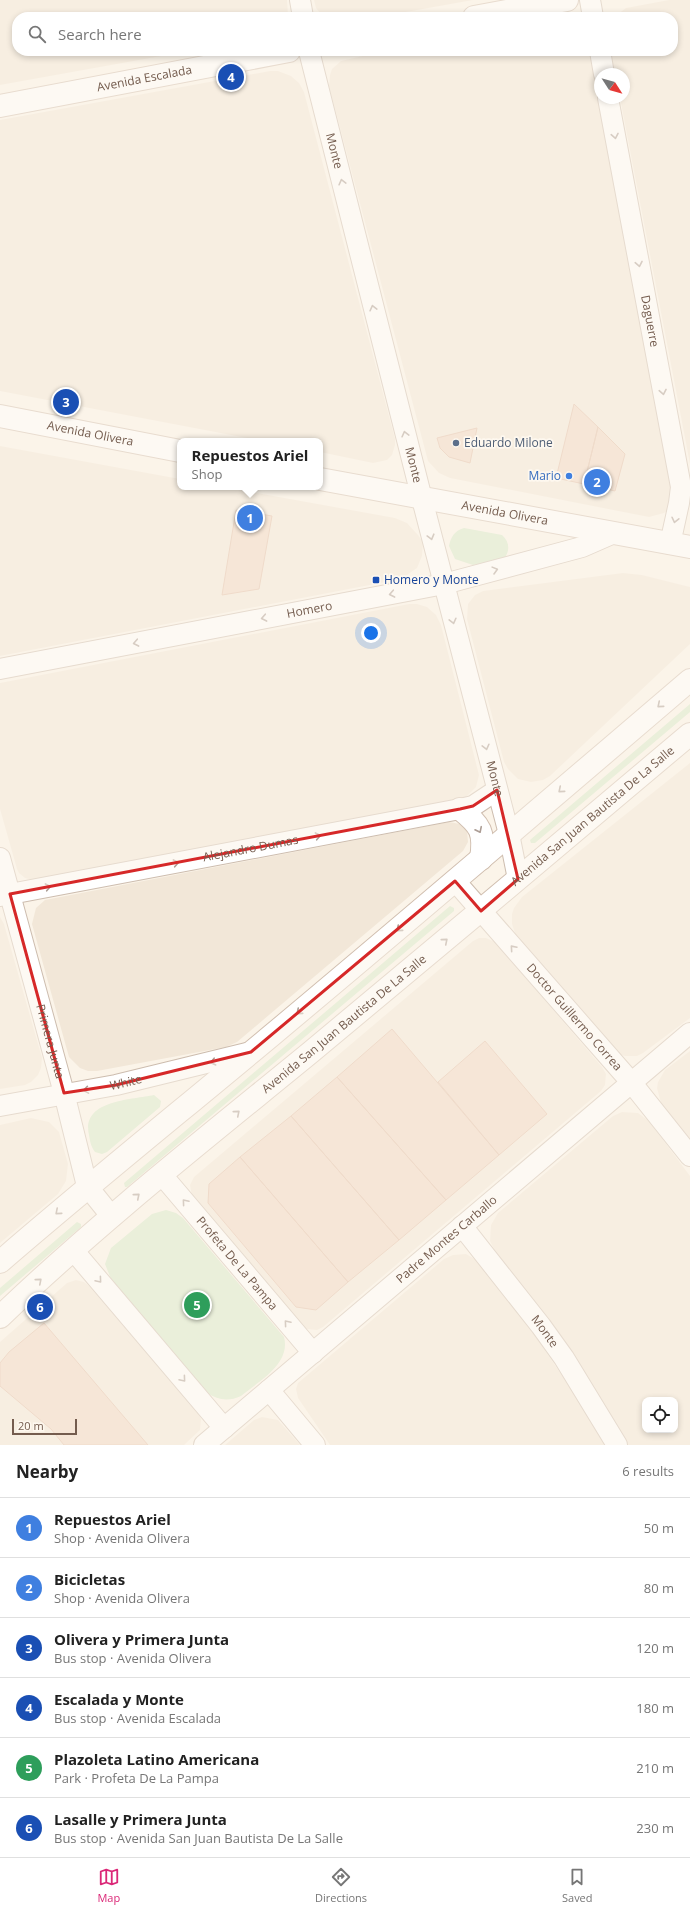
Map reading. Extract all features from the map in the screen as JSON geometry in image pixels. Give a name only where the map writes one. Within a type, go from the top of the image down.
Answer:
[{"type":"street","points":[[300,0],[302,12]]},
{"type":"street","points":[[501,12],[567,0]]},
{"type":"street","points":[[590,0],[592,12]]},
{"type":"street","name":"Avenida Escalada","points":[[0,106],[263,56]]},
{"type":"street","name":"Monte","points":[[310,56],[422,499],[509,834],[518,879]]},
{"type":"street","points":[[601,56],[603,68]]},
{"type":"street","name":"Daguerre","points":[[609,104],[680,487],[680,546]]},
{"type":"street","name":"Avenida Olivera","points":[[0,416],[177,450]]},
{"type":"street","name":"Avenida Olivera","points":[[323,480],[680,546]]},
{"type":"street","name":"Homero","points":[[0,669],[444,584],[582,547],[614,533]]},
{"type":"street","points":[[0,1262],[87,1186],[455,882],[509,834],[690,680]]},
{"type":"street","name":"Avenida San Juan Bautista De La Salle","points":[[0,1317],[73,1250],[112,1217],[481,911],[690,734]]},
{"type":"street","name":"Alejandro Dumas","points":[[5,895],[460,809],[473,806],[497,790]]},
{"type":"street","points":[[460,809],[473,820],[482,832],[483,843],[481,859]]},
{"type":"street","name":"Primera Junta","points":[[0,858],[5,895],[64,1093],[87,1186],[112,1217]]},
{"type":"street","name":"Doctor Guillermo Correa","points":[[455,882],[631,1082],[690,1156]]},
{"type":"street","name":"Padre Montes Carballo","points":[[204,1445],[690,1033]]},
{"type":"street","name":"White","points":[[0,1106],[64,1093],[116,1085],[251,1052]]},
{"type":"street","name":"Profeta De La Pampa","points":[[162,1175],[313,1353]]},
{"type":"street","name":"Monte","points":[[462,1226],[542,1326],[568,1364],[617,1445]]},
{"type":"street","points":[[73,1250],[224,1428]]},
{"type":"street","points":[[268,1390],[315,1445]]},
{"type":"highlighted area","points":[[497,790],[518,879],[481,911],[455,881],[251,1052],[116,1085],[64,1093],[10,894],[460,809],[473,806]]},
{"type":"shaded area","points":[[0,0],[287,0],[288,12],[12,12],[12,56],[161,56],[0,85]]},
{"type":"shaded area","points":[[314,0],[473,0],[406,12],[319,12],[316,8]]},
{"type":"shaded area","points":[[669,0],[690,0],[690,464],[621,104],[630,104],[630,68],[614,68],[612,56],[678,56],[678,12],[621,12],[626,8]]},
{"type":"shaded area","points":[[362,56],[592,56],[594,68],[594,104],[601,104],[674,492],[667,511],[649,517],[450,478],[439,473],[428,461],[329,86],[332,69],[341,61]]},
{"type":"shaded area","points":[[270,71],[278,71],[291,76],[299,83],[304,92],[395,439],[392,455],[387,460],[373,463],[323,453],[323,438],[246,438],[0,391],[0,120]]},
{"type":"shaded area","points":[[0,446],[177,478],[177,490],[241,490],[395,518],[407,523],[423,542],[422,556],[417,568],[401,579],[0,656]]},
{"type":"shaded area","points":[[623,573],[642,575],[690,587],[690,644],[550,776],[543,780],[531,782],[518,779],[508,769],[504,762],[467,619],[468,604],[475,595],[483,591]]},
{"type":"shaded area","points":[[409,604],[417,604],[427,607],[436,615],[441,625],[479,775],[476,787],[466,797],[37,881],[25,878],[19,873],[0,809],[0,683]]},
{"type":"shaded area","points":[[690,763],[690,1018],[643,1053],[637,1056],[625,1056],[618,1054],[516,936],[512,924],[512,914],[514,908],[522,897]]},
{"type":"shaded area","points":[[449,822],[460,824],[467,831],[468,842],[463,851],[237,1042],[226,1047],[97,1071],[88,1071],[80,1068],[69,1057],[32,924],[36,908],[45,900]]},
{"type":"shaded area","points":[[0,917],[4,924],[42,1058],[41,1068],[38,1075],[31,1082],[25,1085],[0,1089]]},
{"type":"shaded area","points":[[479,938],[486,938],[495,942],[602,1067],[606,1074],[605,1085],[601,1091],[323,1327],[317,1330],[307,1329],[302,1326],[192,1196],[190,1185],[194,1177],[473,941]]},
{"type":"shaded area","points":[[690,1051],[690,1138],[661,1103],[657,1088],[658,1082],[665,1070]]},
{"type":"shaded area","points":[[622,1112],[638,1113],[649,1121],[690,1176],[690,1445],[627,1445],[581,1367],[548,1318],[495,1251],[490,1241],[491,1225],[498,1213],[613,1116]]},
{"type":"shaded area","points":[[31,1118],[49,1122],[59,1132],[68,1164],[66,1181],[58,1194],[0,1243],[0,1125]]},
{"type":"shaded area","points":[[466,1254],[478,1261],[524,1320],[585,1409],[606,1445],[330,1445],[298,1398],[296,1389],[298,1383],[444,1259],[453,1255]]},
{"type":"shaded area","points":[[76,1280],[84,1282],[88,1285],[198,1412],[201,1419],[200,1430],[184,1445],[0,1445],[0,1342],[67,1283]]},
{"type":"shaded area","points":[[262,1417],[278,1420],[300,1445],[225,1445],[254,1420]]},
{"type":"green space","points":[[464,528],[502,535],[508,544],[508,550],[504,559],[473,565],[455,559],[449,546],[455,533]]},
{"type":"green space","points":[[690,704],[690,712],[535,843],[531,843],[530,840]]},
{"type":"green space","points":[[450,906],[454,908],[454,911],[127,1187],[125,1187],[124,1183]]},
{"type":"green space","points":[[154,1095],[161,1101],[160,1107],[107,1152],[102,1154],[95,1152],[89,1135],[89,1123],[93,1115],[100,1108],[121,1101]]},
{"type":"green space","points":[[166,1210],[176,1213],[183,1218],[284,1337],[285,1347],[283,1356],[278,1364],[264,1378],[241,1396],[236,1398],[218,1398],[206,1392],[111,1279],[105,1264],[111,1248],[152,1214]]},
{"type":"green space","points":[[77,1222],[81,1224],[81,1227],[0,1296],[0,1288]]},
{"type":"building","points":[[574,404],[598,427],[584,484],[556,478]]},
{"type":"building","points":[[598,427],[625,454],[615,491],[584,484]]},
{"type":"building","name":"Eduardo Milone","points":[[477,428],[470,463],[449,457],[440,448],[437,438]]},
{"type":"building","points":[[236,510],[272,516],[259,589],[222,595]]},
{"type":"building","points":[[392,1029],[499,1155],[446,1200],[337,1077]]},
{"type":"building","points":[[485,1041],[547,1114],[499,1155],[438,1082]]},
{"type":"building","points":[[337,1077],[446,1200],[399,1240],[291,1116]]},
{"type":"building","points":[[291,1116],[399,1240],[348,1282],[240,1157]]},
{"type":"building","points":[[240,1157],[348,1282],[316,1310],[296,1307],[208,1203],[209,1184]]},
{"type":"building","points":[[44,1323],[148,1445],[64,1445],[51,1429],[0,1386],[0,1363],[9,1352]]},
{"type":"place","name":"Escalada y Monte","points":[[231,77]]},
{"type":"place","name":"Olivera y Primera Junta","points":[[66,402]]},
{"type":"place","name":"Eduardo Milone","points":[[456,443]]},
{"type":"place","name":"Mario","points":[[569,476]]},
{"type":"place","name":"Bicicletas","points":[[597,482]]},
{"type":"place","name":"Repuestos Ariel","points":[[250,518]]},
{"type":"place","name":"Homero y Monte","points":[[376,580]]},
{"type":"place","name":"Plazoleta Latino Americana","points":[[197,1305]]},
{"type":"place","name":"Lasalle y Primera Junta","points":[[40,1307]]}]
